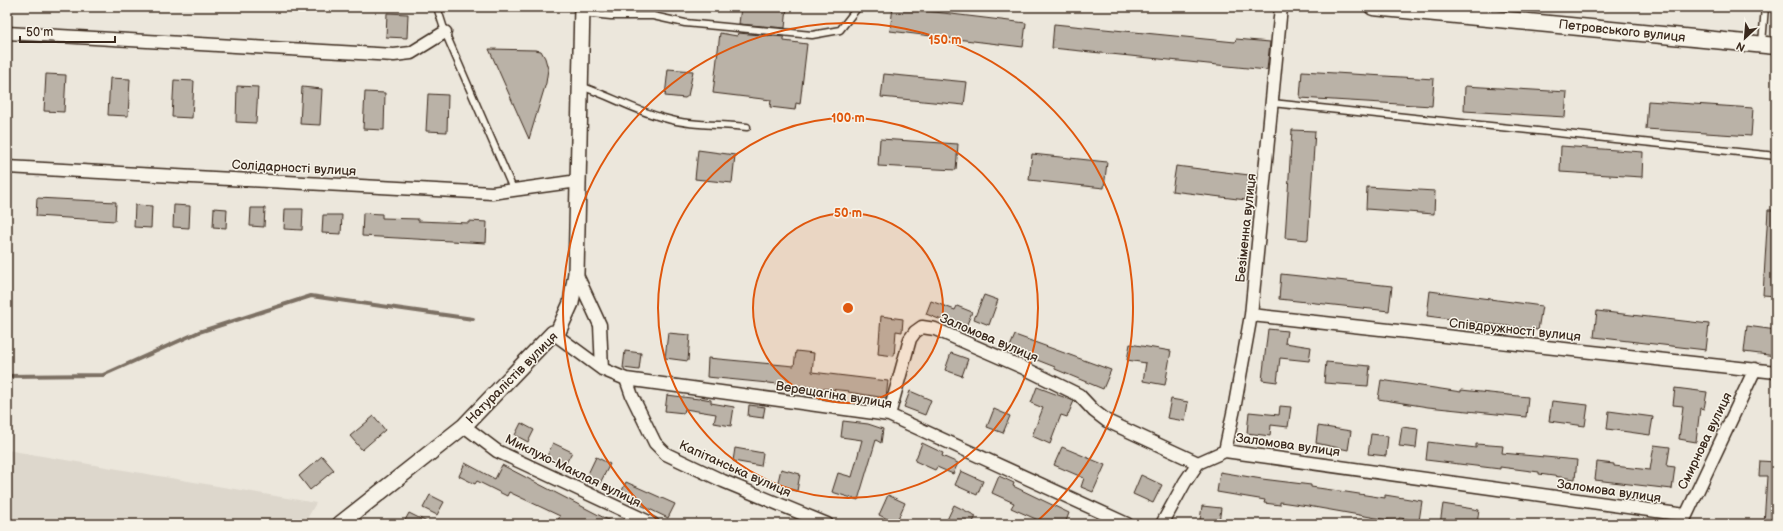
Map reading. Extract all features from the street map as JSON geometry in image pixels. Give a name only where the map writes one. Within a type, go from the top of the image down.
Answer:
[{"type":"main road","name":"Петровського вулиця","points":[[1373,7],[1769,45]]},
{"type":"street","name":"Безіменна вулиця","points":[[1225,451],[1251,315],[1281,7]]},
{"type":"street","name":"Натуралістів вулиця","points":[[340,524],[464,426],[553,333],[557,334],[571,303],[576,273],[582,10]]},
{"type":"street","points":[[7,33],[394,55],[411,53],[445,32]]},
{"type":"street","name":"Солідарності вулиця","points":[[7,167],[492,193],[578,181]]},
{"type":"street","points":[[576,273],[600,325],[602,369]]},
{"type":"street","name":"Співдружності вулиця","points":[[1251,315],[1776,372]]},
{"type":"street","name":"Заломова вулиця","points":[[889,415],[910,339],[915,332],[922,327],[935,329],[1051,380],[1079,395],[1094,411],[1107,421],[1198,463],[1225,451],[1683,520]]},
{"type":"street","name":"Верещагіна вулиця","points":[[553,333],[602,369],[626,379],[889,415],[1127,524]]},
{"type":"street","name":"Смирнова вулиця","points":[[1683,520],[1755,370]]},
{"type":"street","name":"Капітанська вулиця","points":[[626,379],[632,396],[655,442],[666,454],[723,481],[827,524]]},
{"type":"street","name":"Миклухо-Маклая вулиця","points":[[464,426],[497,451],[652,524]]},
{"type":"street","points":[[1162,524],[1184,482],[1198,463]]},
{"type":"lane","points":[[437,7],[445,32],[514,189]]},
{"type":"lane","points":[[582,10],[611,16],[653,16],[685,23],[812,35],[840,30],[858,7]]},
{"type":"lane","points":[[1765,7],[1769,45]]},
{"type":"lane","points":[[580,86],[664,118],[684,122],[747,127]]},
{"type":"lane","points":[[1272,103],[1776,156]]},
{"type":"shaded area","points":[[7,450],[316,503],[304,524],[7,524]]},
{"type":"building","points":[[741,7],[787,7],[785,28],[739,24]]},
{"type":"building","points":[[893,7],[1026,23],[1023,47],[890,31]]},
{"type":"building","points":[[387,13],[408,14],[407,38],[386,37]]},
{"type":"building","points":[[1054,24],[1235,42],[1236,39],[1270,42],[1267,70],[1052,48]]},
{"type":"building","points":[[720,33],[737,36],[738,33],[784,37],[784,41],[807,44],[800,104],[796,103],[795,110],[770,107],[771,100],[713,93]]},
{"type":"building","points":[[489,49],[535,50],[541,51],[545,58],[548,69],[546,83],[529,139]]},
{"type":"building","points":[[668,69],[693,71],[688,96],[685,98],[665,96]]},
{"type":"building","points":[[1302,71],[1434,79],[1432,106],[1300,98]]},
{"type":"building","points":[[46,74],[66,75],[64,112],[44,111]]},
{"type":"building","points":[[884,74],[967,82],[964,105],[881,97]]},
{"type":"building","points":[[110,78],[130,79],[128,116],[108,115]]},
{"type":"building","points":[[174,80],[194,81],[192,118],[172,117]]},
{"type":"building","points":[[237,86],[258,87],[256,123],[236,122]]},
{"type":"building","points":[[1465,86],[1567,92],[1565,117],[1464,111]]},
{"type":"building","points":[[302,87],[322,89],[320,125],[300,124]]},
{"type":"building","points":[[365,92],[385,93],[384,130],[363,129]]},
{"type":"building","points":[[428,94],[448,95],[447,132],[426,131]]},
{"type":"building","points":[[1648,101],[1753,108],[1751,136],[1646,129]]},
{"type":"building","points":[[1292,130],[1315,131],[1308,240],[1285,238]]},
{"type":"building","points":[[880,139],[958,144],[956,170],[878,166]]},
{"type":"building","points":[[1561,146],[1643,152],[1642,177],[1560,172]]},
{"type":"building","points":[[698,150],[735,155],[732,183],[695,179]]},
{"type":"building","points":[[1032,154],[1107,162],[1104,188],[1029,180]]},
{"type":"building","points":[[1176,166],[1249,175],[1246,200],[1172,191]]},
{"type":"building","points":[[1367,187],[1435,191],[1434,214],[1366,209]]},
{"type":"building","points":[[37,198],[116,202],[115,221],[36,216]]},
{"type":"building","points":[[135,205],[152,206],[151,228],[134,227]]},
{"type":"building","points":[[174,205],[190,206],[189,228],[173,227]]},
{"type":"building","points":[[214,208],[227,209],[226,228],[213,227]]},
{"type":"building","points":[[251,208],[265,208],[264,227],[250,226]]},
{"type":"building","points":[[285,209],[303,209],[302,230],[284,229]]},
{"type":"building","points":[[1768,210],[1776,210],[1776,296],[1763,295]]},
{"type":"building","points":[[363,213],[382,214],[382,218],[418,219],[418,221],[469,223],[469,221],[487,222],[486,243],[362,236]]},
{"type":"building","points":[[323,215],[342,215],[341,234],[322,233]]},
{"type":"building","points":[[1281,274],[1392,286],[1389,311],[1279,299]]},
{"type":"building","points":[[1430,291],[1542,306],[1538,330],[1427,316]]},
{"type":"building","points":[[984,295],[998,300],[989,325],[974,319]]},
{"type":"building","points":[[931,301],[955,310],[957,306],[972,312],[965,329],[926,314]]},
{"type":"building","points":[[1597,311],[1709,324],[1706,350],[1594,337]]},
{"type":"building","points":[[881,316],[903,319],[902,332],[896,331],[894,356],[878,354]]},
{"type":"building","points":[[1747,326],[1776,330],[1776,356],[1744,352]]},
{"type":"building","points":[[1268,329],[1287,331],[1285,343],[1311,347],[1309,361],[1280,358],[1277,382],[1262,380]]},
{"type":"building","points":[[668,333],[690,335],[688,361],[665,358]]},
{"type":"building","points":[[1015,335],[1111,370],[1103,389],[1055,369],[1055,367],[1009,349]]},
{"type":"building","points":[[1130,344],[1171,351],[1165,385],[1143,381],[1146,363],[1127,360]]},
{"type":"building","points":[[625,351],[641,353],[639,370],[623,368]]},
{"type":"building","points":[[796,351],[814,353],[812,372],[888,381],[886,398],[848,392],[849,391],[707,377],[708,358],[794,366]]},
{"type":"building","points":[[951,353],[968,359],[962,376],[945,370]]},
{"type":"building","points":[[1326,362],[1370,366],[1368,386],[1324,383]]},
{"type":"building","points":[[1381,380],[1461,392],[1461,390],[1528,397],[1526,417],[1428,407],[1378,399]]},
{"type":"building","points":[[1037,387],[1074,401],[1067,417],[1061,415],[1050,444],[1032,436],[1043,408],[1031,403]]},
{"type":"building","points":[[1675,388],[1707,392],[1704,409],[1700,408],[1696,442],[1679,439],[1683,406],[1673,405]]},
{"type":"building","points":[[910,391],[931,400],[925,415],[904,407]]},
{"type":"building","points":[[667,395],[700,398],[711,400],[711,403],[734,407],[731,426],[714,423],[716,414],[685,409],[684,413],[665,411]]},
{"type":"building","points":[[1171,399],[1188,402],[1185,421],[1167,418]]},
{"type":"building","points":[[1552,401],[1588,405],[1585,426],[1549,421]]},
{"type":"building","points":[[749,405],[765,407],[763,418],[748,416]]},
{"type":"building","points":[[1280,406],[1291,407],[1288,427],[1271,425],[1270,436],[1247,433],[1249,412],[1279,415]]},
{"type":"building","points":[[994,409],[1010,416],[1003,433],[987,427]]},
{"type":"building","points":[[1609,411],[1653,417],[1650,435],[1607,429]]},
{"type":"building","points":[[374,416],[385,430],[362,450],[350,436]]},
{"type":"building","points":[[843,421],[868,424],[883,429],[881,443],[876,440],[858,500],[832,492],[838,473],[852,477],[862,440],[841,437]]},
{"type":"building","points":[[521,423],[534,430],[528,442],[515,435]]},
{"type":"building","points":[[1318,426],[1351,431],[1348,450],[1316,443]]},
{"type":"building","points":[[1402,427],[1418,429],[1416,448],[1399,446]]},
{"type":"building","points":[[1371,434],[1388,436],[1386,456],[1368,454]]},
{"type":"building","points":[[1428,442],[1476,448],[1476,444],[1503,446],[1502,453],[1577,460],[1575,479],[1539,474],[1539,472],[1500,467],[1500,469],[1426,460]]},
{"type":"building","points":[[553,443],[572,452],[564,467],[546,458]]},
{"type":"building","points":[[922,443],[943,453],[942,456],[958,463],[953,474],[937,467],[935,470],[915,461]]},
{"type":"building","points":[[1654,445],[1670,447],[1667,466],[1675,467],[1672,489],[1595,480],[1597,462],[1614,464],[1614,466],[1650,470]]},
{"type":"building","points":[[1062,447],[1105,465],[1093,492],[1081,487],[1084,478],[1054,465]]},
{"type":"building","points":[[735,448],[763,453],[761,466],[733,461]]},
{"type":"building","points":[[322,456],[334,470],[310,490],[299,476]]},
{"type":"building","points":[[596,457],[610,464],[599,485],[586,478]]},
{"type":"building","points":[[1760,461],[1776,462],[1776,524],[1764,524],[1767,476],[1759,476]]},
{"type":"building","points":[[465,463],[495,479],[502,465],[616,524],[556,524],[560,516],[509,492],[507,496],[477,481],[475,484],[459,476]]},
{"type":"building","points":[[781,469],[800,474],[797,491],[777,486]]},
{"type":"building","points":[[961,471],[983,481],[977,495],[955,485]]},
{"type":"building","points":[[1220,472],[1311,485],[1311,487],[1385,498],[1385,495],[1422,501],[1419,521],[1399,518],[1399,522],[1280,502],[1280,505],[1264,503],[1265,500],[1217,492]]},
{"type":"building","points":[[1141,475],[1162,485],[1153,503],[1133,494]]},
{"type":"building","points":[[999,476],[1014,483],[1013,486],[1069,513],[1065,524],[1047,524],[1011,508],[1014,503],[992,493]]},
{"type":"building","points":[[626,482],[675,504],[668,518],[620,495]]},
{"type":"building","points":[[430,495],[444,502],[437,515],[423,508]]},
{"type":"building","points":[[888,495],[905,503],[896,523],[879,515]]},
{"type":"building","points":[[1443,504],[1479,510],[1477,524],[1440,524]]},
{"type":"building","points":[[954,505],[976,516],[972,524],[945,524]]},
{"type":"building","points":[[1202,506],[1221,508],[1219,523],[1200,520]]},
{"type":"building","points":[[409,513],[431,524],[403,524]]},
{"type":"waterway","points":[[7,376],[103,375],[199,332],[311,296],[473,319]]}]
